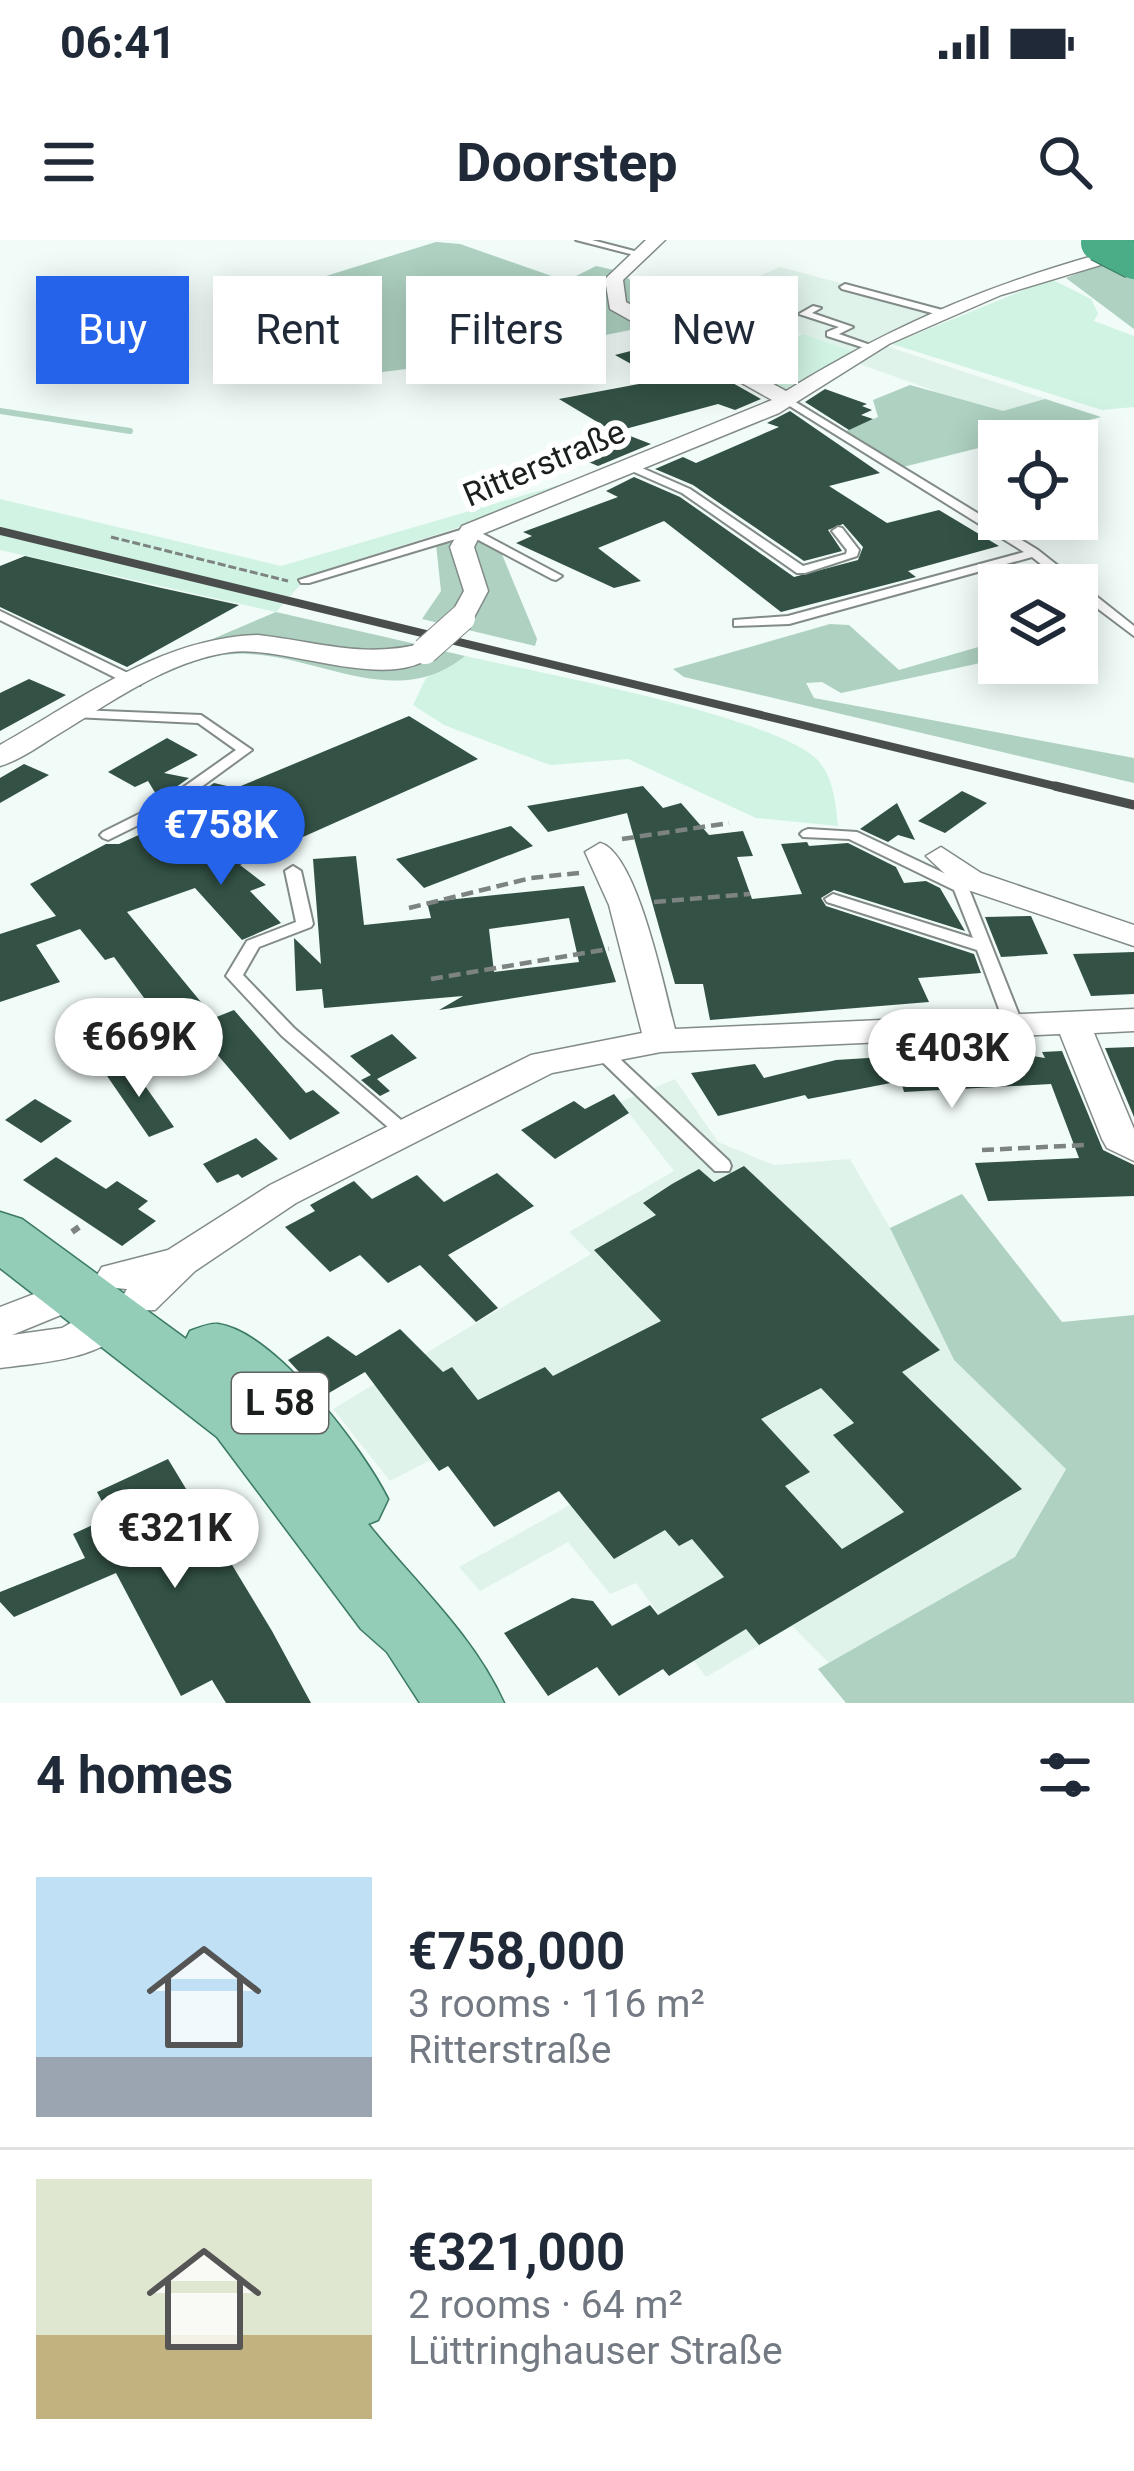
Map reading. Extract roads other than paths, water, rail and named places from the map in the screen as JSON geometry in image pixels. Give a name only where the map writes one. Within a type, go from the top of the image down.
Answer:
[{"type":"highway","points":[[1099,243],[1134,261]]},
{"type":"main road","name":"L 58","points":[[0,1201],[112,1272],[242,1417],[388,1606],[414,1628],[464,1703]]},
{"type":"main road","name":"L 58","points":[[0,1235],[112,1272]]},
{"type":"street","points":[[656,240],[614,279],[616,304],[784,398]]},
{"type":"street","name":"Ritterstraße","points":[[0,756],[180,658],[230,644],[281,645],[369,664],[424,651],[462,618],[476,591],[462,547],[470,530],[772,409],[871,347],[943,313],[1060,270],[1134,250]]},
{"type":"street","points":[[941,856],[970,880],[1134,935]]},
{"type":"street","points":[[602,861],[625,905],[661,1041]]},
{"type":"street","points":[[0,1324],[284,1194],[402,1130],[543,1063],[661,1041],[1134,1020]]},
{"type":"street","points":[[1073,1023],[1120,1139],[1133,1146]]},
{"type":"street","points":[[0,1352],[71,1342],[112,1272]]},
{"type":"lane","points":[[580,240],[638,254]]},
{"type":"lane","points":[[845,287],[943,313]]},
{"type":"lane","points":[[816,308],[804,314],[848,327],[830,334],[871,347]]},
{"type":"lane","points":[[784,398],[1034,553],[1134,632]]},
{"type":"lane","points":[[629,466],[686,491],[801,570],[850,556],[853,550],[838,531]]},
{"type":"lane","points":[[305,580],[470,530],[556,576]]},
{"type":"lane","points":[[739,623],[788,620],[1034,553]]},
{"type":"lane","points":[[0,615],[135,682]]},
{"type":"lane","points":[[79,715],[201,719],[245,750],[166,806],[108,836]]},
{"type":"lane","points":[[808,834],[852,835],[961,887],[1014,1025]]},
{"type":"lane","points":[[293,871],[305,924],[253,944],[234,976],[288,1032],[402,1130]]},
{"type":"lane","points":[[833,899],[983,947]]},
{"type":"lane","points":[[599,1049],[722,1166]]},
{"type":"waterway","points":[[0,411],[130,431]]},
{"type":"railway","points":[[0,531],[1067,789]]},
{"type":"railway","points":[[1055,786],[1134,805]]}]
